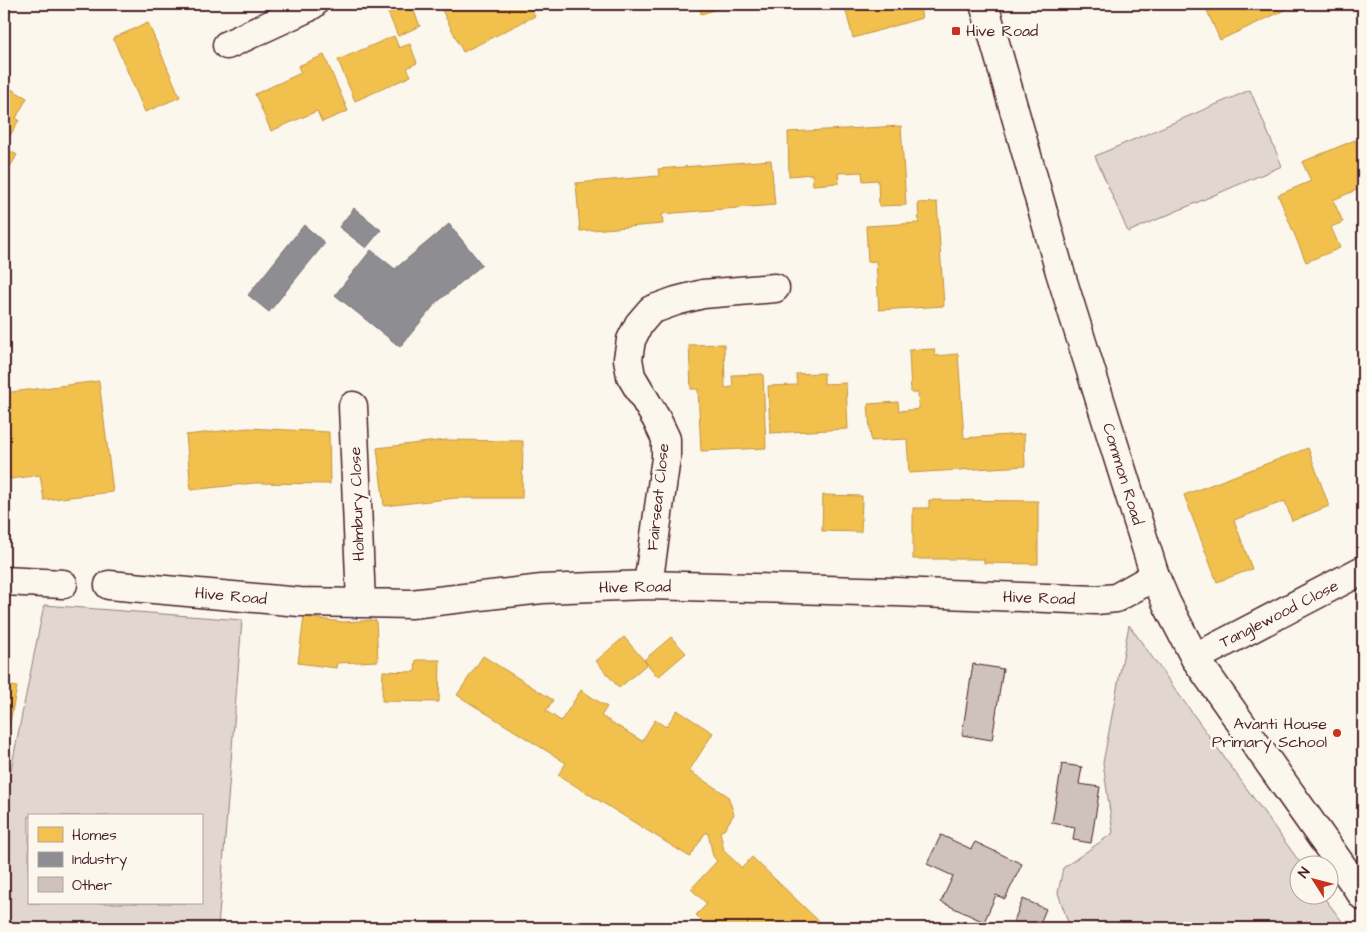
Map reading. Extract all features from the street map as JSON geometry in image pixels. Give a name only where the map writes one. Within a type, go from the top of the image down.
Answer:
[{"type":"street","points":[[227,45],[313,4]]},
{"type":"street","name":"Common Road","points":[[984,4],[1060,272],[1166,604],[1195,658],[1363,896]]},
{"type":"street","name":"Fairseat Close","points":[[648,585],[666,458],[666,439],[631,376],[628,359],[631,340],[639,324],[652,310],[676,301],[703,294],[775,288]]},
{"type":"street","name":"Holmbury Close","points":[[353,406],[361,603]]},
{"type":"street","name":"Tanglewood Close","points":[[1195,658],[1363,570]]},
{"type":"street","name":"Hive Road","points":[[109,585],[300,602],[411,604],[542,590],[648,585],[1096,600],[1116,598],[1156,576]]},
{"type":"street","points":[[4,581],[63,584]]},
{"type":"shaded area","points":[[1250,90],[1282,166],[1128,232],[1095,156]]},
{"type":"shaded area","points":[[44,605],[242,620],[218,928],[4,928],[4,804]]},
{"type":"shaded area","points":[[1129,625],[1294,854],[1290,854],[1290,904],[1329,904],[1347,928],[1070,928],[1058,893],[1063,868],[1113,833],[1103,763]]},
{"type":"building: Homes","points":[[396,4],[411,4],[420,26],[398,36],[386,8]]},
{"type":"building: Homes","points":[[439,4],[529,4],[535,16],[463,52]]},
{"type":"building: Homes","points":[[699,4],[719,4],[720,8],[701,14]]},
{"type":"building: Homes","points":[[844,4],[919,4],[922,18],[853,38]]},
{"type":"building: Homes","points":[[1142,4],[1160,4],[1145,11]]},
{"type":"building: Homes","points":[[1194,4],[1285,4],[1287,9],[1220,40],[1205,6],[1197,10]]},
{"type":"building: Homes","points":[[148,23],[180,97],[145,112],[113,38]]},
{"type":"building: Homes","points":[[394,36],[399,48],[410,44],[417,63],[407,68],[411,76],[355,101],[338,60]]},
{"type":"building: Homes","points":[[324,55],[348,111],[322,122],[317,111],[271,131],[255,94],[301,73],[298,66]]},
{"type":"building: Homes","points":[[4,85],[27,98],[16,118],[19,120],[4,146]]},
{"type":"building: Homes","points":[[901,126],[906,205],[879,206],[878,180],[863,181],[862,172],[838,173],[839,183],[813,185],[812,174],[789,176],[788,132]]},
{"type":"building: Homes","points":[[1355,140],[1363,160],[1363,187],[1333,200],[1343,222],[1331,227],[1340,248],[1306,262],[1278,195],[1311,181],[1302,162]]},
{"type":"building: Homes","points":[[4,147],[17,155],[4,177]]},
{"type":"building: Homes","points":[[771,160],[775,205],[662,214],[663,224],[580,231],[576,183],[659,176],[658,169]]},
{"type":"building: Homes","points":[[937,202],[944,306],[879,310],[876,261],[868,262],[866,226],[919,223],[918,203]]},
{"type":"building: Homes","points":[[724,344],[725,388],[733,387],[732,375],[763,374],[766,448],[701,451],[698,389],[691,389],[689,345]]},
{"type":"building: Homes","points":[[934,349],[935,356],[958,354],[964,438],[1024,434],[1025,466],[909,473],[907,439],[871,441],[868,404],[898,402],[899,411],[919,409],[918,393],[911,393],[909,350]]},
{"type":"building: Homes","points":[[824,373],[824,384],[846,383],[848,429],[770,433],[768,386],[797,385],[796,374]]},
{"type":"building: Homes","points":[[99,381],[113,492],[44,500],[40,475],[4,480],[4,393]]},
{"type":"building: Homes","points":[[248,428],[329,432],[330,484],[254,483],[191,490],[186,435]]},
{"type":"building: Homes","points":[[446,440],[523,441],[522,498],[456,498],[384,506],[377,448]]},
{"type":"building: Homes","points":[[1308,448],[1329,506],[1292,521],[1285,501],[1234,520],[1252,569],[1217,582],[1184,495]]},
{"type":"building: Homes","points":[[823,495],[862,496],[861,532],[822,531]]},
{"type":"building: Homes","points":[[929,500],[1038,501],[1038,564],[984,563],[984,559],[913,559],[913,508],[929,508]]},
{"type":"building: Homes","points":[[304,617],[343,622],[376,620],[378,661],[337,663],[336,668],[298,663]]},
{"type":"building: Homes","points":[[624,637],[647,664],[619,688],[596,661]]},
{"type":"building: Homes","points":[[671,637],[686,653],[658,677],[644,660]]},
{"type":"building: Homes","points":[[483,656],[553,700],[546,711],[561,721],[581,690],[607,707],[601,716],[642,741],[655,720],[666,727],[677,710],[713,733],[689,771],[728,796],[734,814],[724,830],[720,831],[724,851],[742,868],[752,857],[826,928],[709,928],[696,915],[707,904],[691,889],[717,861],[713,856],[708,833],[705,833],[690,857],[558,775],[566,763],[457,695]]},
{"type":"building: Homes","points":[[416,660],[440,660],[439,702],[382,701],[383,671],[415,672]]},
{"type":"building: Homes","points":[[4,685],[17,687],[9,727],[4,726]]},
{"type":"building: Industry","points":[[354,208],[381,230],[366,248],[339,227]]},
{"type":"building: Industry","points":[[449,224],[482,265],[436,303],[400,347],[335,295],[371,250],[395,269]]},
{"type":"building: Industry","points":[[304,225],[325,243],[269,312],[248,295]]},
{"type":"building: Other","points":[[973,664],[1003,669],[992,740],[962,735]]},
{"type":"building: Other","points":[[1062,764],[1082,767],[1079,784],[1100,787],[1091,843],[1073,840],[1075,827],[1052,823]]},
{"type":"building: Other","points":[[941,835],[971,849],[975,842],[1022,864],[1005,899],[996,895],[984,922],[941,902],[953,876],[927,864]]},
{"type":"building: Other","points":[[1023,899],[1046,909],[1038,928],[1011,928]]},
{"type":"place","name":"Hive Road","points":[[956,31]]},
{"type":"place","name":"Avanti House Primary School","points":[[1337,733]]}]
